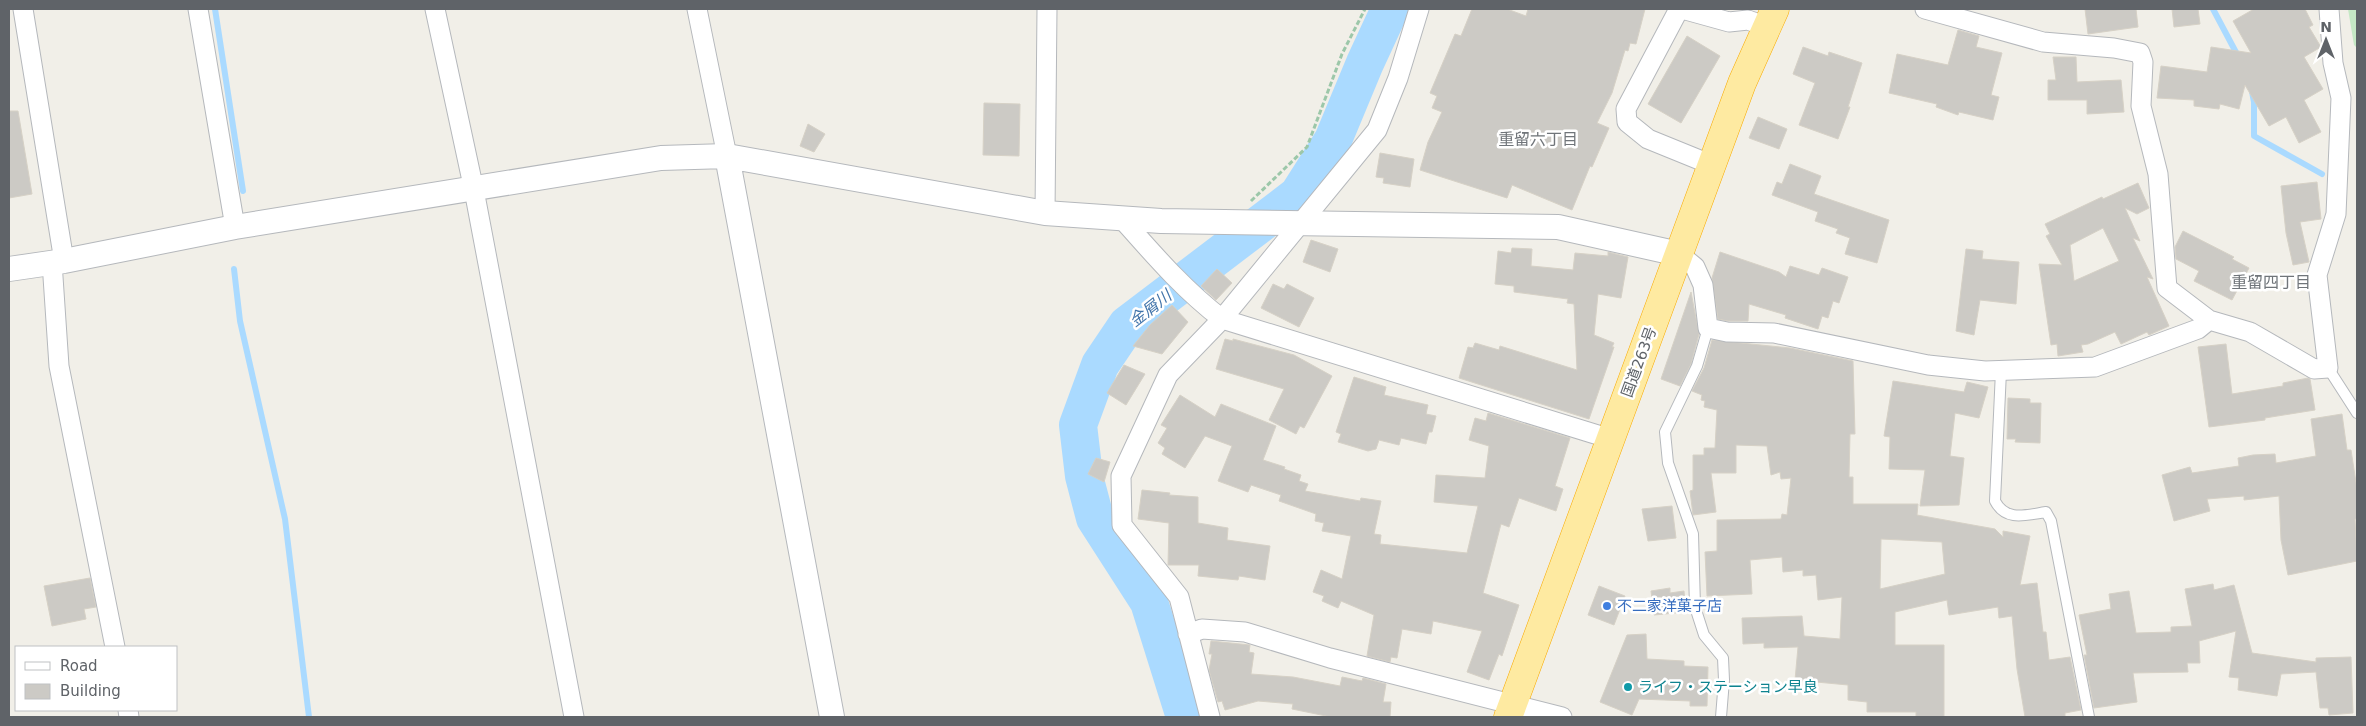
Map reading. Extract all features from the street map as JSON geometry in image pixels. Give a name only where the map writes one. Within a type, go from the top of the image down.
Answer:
[{"type":"highway","name":"国道263号","points":[[1510,711],[1742,83],[1771,18]]},
{"type":"street","points":[[23,9],[58,262],[59,366],[115,646]]},
{"type":"street","points":[[198,9],[235,227]]},
{"type":"street","points":[[435,9],[474,190],[574,717]]},
{"type":"street","points":[[697,9],[727,156],[832,717]]},
{"type":"street","points":[[1045,214],[1047,9]]},
{"type":"street","points":[[1210,717],[1179,597],[1122,525],[1121,476],[1168,375],[1222,320],[1377,130],[1398,78],[1419,9]]},
{"type":"street","points":[[1712,165],[1648,139],[1627,122],[1626,109],[1680,9],[1728,22],[1771,18]]},
{"type":"street","points":[[1925,9],[2043,42],[2114,48],[2140,53],[2143,62],[2141,106],[2158,174],[2167,288],[2210,320],[2250,332],[2314,369],[2328,368],[2317,275],[2336,214],[2341,98],[2332,63],[2329,9]]},
{"type":"street","points":[[9,269],[58,262],[235,227],[474,190],[661,158],[727,156],[1045,214],[1122,219],[1238,222],[1302,221],[1558,227],[1679,254],[1695,267],[1703,285],[1708,328],[1727,332],[1774,333],[1928,364],[1985,372],[2095,367],[2198,329],[2210,320]]},
{"type":"street","points":[[1122,219],[1175,278],[1197,300],[1222,320],[1611,439]]},
{"type":"street","points":[[1188,634],[1202,629],[1245,632],[1510,711],[1562,717]]},
{"type":"lane","points":[[1708,328],[1697,366],[1665,432],[1668,463],[1693,534],[1695,607],[1704,634],[1723,658],[1724,680],[1721,717]]},
{"type":"lane","points":[[2328,368],[2357,413]]},
{"type":"lane","points":[[2001,371],[1995,501],[1999,510],[2014,517],[2046,512],[2051,521],[2089,717]]},
{"type":"path","points":[[1238,222],[1307,147],[1342,54],[1365,9]]},
{"type":"green space","points":[[2348,9],[2357,9],[2357,48],[2354,45]]},
{"type":"building","points":[[1472,9],[1507,9],[1526,16],[1528,9],[1645,9],[1636,44],[1630,43],[1628,51],[1625,50],[1612,93],[1597,123],[1609,128],[1592,167],[1590,166],[1572,210],[1512,185],[1507,198],[1420,170],[1428,142],[1442,112],[1432,108],[1437,96],[1430,93],[1455,34],[1461,36]]},
{"type":"building","points":[[2085,9],[2136,9],[2138,27],[2088,34]]},
{"type":"building","points":[[2172,9],[2198,9],[2200,24],[2174,27]]},
{"type":"building","points":[[2254,9],[2305,9],[2313,25],[2309,27],[2321,47],[2304,57],[2323,89],[2304,100],[2321,132],[2299,143],[2286,117],[2269,126],[2245,85],[2239,109],[2220,104],[2219,109],[2194,106],[2194,100],[2157,98],[2161,66],[2207,72],[2211,47],[2251,53],[2233,21]]},
{"type":"building","points":[[1958,30],[1979,36],[1976,47],[2002,53],[1991,95],[1999,97],[1993,120],[1959,112],[1958,115],[1936,107],[1937,104],[1889,93],[1897,54],[1948,65]]},
{"type":"building","points":[[1687,36],[1720,56],[1681,123],[1648,104]]},
{"type":"building","points":[[1803,47],[1828,56],[1829,52],[1862,63],[1848,107],[1850,107],[1838,139],[1799,125],[1815,83],[1793,74]]},
{"type":"building","points":[[2053,57],[2076,57],[2077,82],[2121,80],[2124,112],[2087,114],[2087,100],[2048,100],[2048,80],[2056,80]]},
{"type":"building","points":[[984,103],[1020,104],[1019,156],[983,155]]},
{"type":"building","points":[[9,111],[18,111],[32,194],[9,198]]},
{"type":"building","points":[[1758,117],[1787,129],[1779,149],[1749,138]]},
{"type":"building","points":[[808,124],[825,134],[814,152],[800,146]]},
{"type":"building","points":[[1380,153],[1414,159],[1410,187],[1383,183],[1384,178],[1376,177]]},
{"type":"building","points":[[1790,164],[1821,176],[1814,194],[1889,220],[1877,263],[1845,254],[1850,238],[1836,233],[1838,229],[1815,221],[1818,212],[1772,195],[1777,182],[1782,184]]},
{"type":"building","points":[[2317,182],[2321,219],[2300,222],[2309,262],[2293,265],[2286,233],[2281,186]]},
{"type":"building","points":[[2138,183],[2149,208],[2137,214],[2125,208],[2140,241],[2133,238],[2153,279],[2147,277],[2169,326],[2149,335],[2147,332],[2121,344],[2115,332],[2088,344],[2081,345],[2083,352],[2058,356],[2057,344],[2051,345],[2039,264],[2062,265],[2046,236],[2050,234],[2045,224],[2102,197],[2103,199]],"holes":[[[2103,228],[2119,261],[2074,281],[2070,245]]]},
{"type":"building","points":[[2183,231],[2234,257],[2232,259],[2249,268],[2232,300],[2194,281],[2199,271],[2176,259],[2175,247]]},
{"type":"building","points":[[1311,240],[1338,249],[1330,272],[1303,262]]},
{"type":"building","points":[[1512,248],[1532,249],[1531,266],[1573,270],[1575,253],[1608,256],[1608,252],[1628,257],[1621,298],[1598,294],[1594,335],[1614,343],[1612,347],[1614,347],[1589,419],[1459,378],[1468,347],[1473,348],[1475,343],[1499,350],[1500,346],[1577,370],[1574,304],[1567,303],[1568,299],[1514,292],[1514,286],[1495,284],[1498,251],[1511,253]]},
{"type":"building","points":[[1966,249],[1983,251],[1982,259],[2019,262],[2016,304],[1980,300],[1974,335],[1956,331]]},
{"type":"building","points":[[1720,252],[1779,272],[1786,277],[1790,266],[1819,275],[1822,268],[1848,277],[1839,303],[1833,301],[1828,318],[1822,316],[1818,329],[1785,318],[1786,315],[1749,304],[1748,321],[1728,321],[1718,319],[1712,278]]},
{"type":"building","points":[[1217,269],[1232,283],[1216,300],[1201,286]]},
{"type":"building","points":[[1273,284],[1284,289],[1287,284],[1314,298],[1299,327],[1261,308]]},
{"type":"building","points":[[1691,292],[1699,334],[1691,364],[1680,386],[1661,379]]},
{"type":"building","points":[[1172,305],[1188,322],[1162,354],[1133,346],[1150,325]]},
{"type":"building","points":[[1225,339],[1233,341],[1233,339],[1294,355],[1332,376],[1304,428],[1300,426],[1296,434],[1269,420],[1284,389],[1216,369]]},
{"type":"building","points":[[1712,340],[1790,348],[1853,361],[1855,434],[1850,434],[1849,477],[1853,477],[1853,504],[1918,504],[1917,515],[1995,529],[2003,537],[2003,531],[2030,536],[2020,585],[2037,583],[2043,632],[2046,632],[2049,660],[2070,657],[2081,710],[2065,713],[2065,717],[2025,717],[2017,669],[2012,616],[1999,618],[1998,607],[1949,615],[1947,600],[1895,612],[1895,645],[1944,645],[1944,717],[1916,717],[1916,712],[1867,712],[1867,702],[1848,700],[1848,685],[1795,680],[1798,647],[1764,648],[1764,643],[1743,644],[1742,618],[1802,616],[1804,636],[1840,639],[1842,597],[1818,600],[1816,575],[1803,576],[1803,570],[1783,572],[1782,557],[1750,560],[1752,594],[1707,596],[1705,552],[1717,551],[1717,520],[1781,519],[1782,514],[1787,515],[1791,478],[1781,479],[1780,472],[1771,475],[1767,446],[1736,445],[1736,473],[1711,473],[1716,512],[1693,515],[1690,491],[1693,490],[1693,455],[1704,455],[1704,448],[1715,448],[1717,410],[1704,407],[1705,401],[1701,400],[1702,395],[1692,391],[1704,368]],"holes":[[[1881,539],[1942,542],[1945,574],[1880,589]]]},
{"type":"building","points":[[2226,344],[2232,394],[2283,386],[2283,383],[2308,378],[2310,379],[2315,410],[2265,418],[2265,420],[2209,427],[2198,347]]},
{"type":"building","points":[[1124,365],[1145,374],[1126,405],[1107,393]]},
{"type":"building","points":[[1354,377],[1386,387],[1384,395],[1428,405],[1426,414],[1436,416],[1432,432],[1429,432],[1426,444],[1401,438],[1399,445],[1379,440],[1376,449],[1368,451],[1338,442],[1341,434],[1336,432]]},
{"type":"building","points":[[1893,381],[1964,392],[1967,382],[1988,387],[1979,418],[1955,413],[1950,456],[1964,458],[1959,505],[1920,506],[1925,470],[1889,469],[1890,437],[1884,436]]},
{"type":"building","points":[[1180,395],[1215,417],[1221,404],[1276,426],[1263,460],[1285,467],[1284,469],[1301,475],[1299,481],[1308,484],[1305,491],[1360,501],[1361,498],[1381,501],[1374,534],[1381,535],[1380,544],[1467,553],[1478,506],[1434,502],[1436,475],[1485,478],[1489,446],[1469,440],[1475,418],[1486,421],[1488,413],[1570,438],[1555,486],[1563,489],[1556,511],[1519,498],[1509,527],[1501,524],[1483,593],[1519,605],[1502,656],[1499,654],[1489,680],[1467,672],[1482,631],[1433,621],[1431,634],[1402,629],[1397,658],[1391,657],[1390,662],[1367,656],[1374,615],[1341,601],[1338,608],[1322,601],[1324,596],[1313,592],[1321,570],[1342,579],[1351,536],[1322,531],[1324,523],[1315,521],[1316,514],[1279,501],[1281,495],[1251,485],[1248,492],[1218,481],[1232,446],[1205,436],[1185,468],[1162,454],[1165,448],[1158,443],[1167,428],[1161,425]]},
{"type":"building","points":[[2008,398],[2030,399],[2030,403],[2041,403],[2040,443],[2015,442],[2016,439],[2007,439]]},
{"type":"building","points":[[2342,414],[2347,450],[2351,450],[2357,489],[2357,519],[2355,519],[2357,561],[2288,575],[2281,540],[2279,496],[2244,500],[2244,496],[2207,499],[2210,511],[2174,521],[2162,475],[2190,467],[2192,473],[2239,466],[2238,458],[2253,455],[2275,454],[2276,463],[2316,456],[2311,419]]},
{"type":"building","points":[[1096,458],[1110,462],[1104,482],[1088,474]]},
{"type":"building","points":[[1142,490],[1170,493],[1169,495],[1198,497],[1198,523],[1228,528],[1227,540],[1270,546],[1265,580],[1239,576],[1238,580],[1198,576],[1199,565],[1168,565],[1169,523],[1138,519]]},
{"type":"building","points":[[1672,506],[1676,538],[1648,541],[1642,509]]},
{"type":"building","points":[[90,578],[96,607],[84,609],[86,619],[52,626],[44,586]]},
{"type":"building","points":[[2213,584],[2214,590],[2234,585],[2252,653],[2316,662],[2316,658],[2351,657],[2353,713],[2329,715],[2328,708],[2320,708],[2316,672],[2281,674],[2277,696],[2238,690],[2239,678],[2229,677],[2236,631],[2199,641],[2200,663],[2187,663],[2188,672],[2133,673],[2137,702],[2094,708],[2084,655],[2087,655],[2079,615],[2111,609],[2109,594],[2129,591],[2136,633],[2171,632],[2171,627],[2192,626],[2185,589]]},
{"type":"building","name":"不二家洋菓子店","points":[[1599,586],[1625,596],[1614,625],[1588,615]]},
{"type":"building","points":[[1670,588],[1670,593],[1684,591],[1686,612],[1654,615],[1651,591]]},
{"type":"building","points":[[1646,634],[1647,659],[1684,661],[1684,666],[1708,667],[1707,706],[1690,706],[1690,701],[1639,699],[1632,715],[1600,702],[1627,635]]},
{"type":"building","points":[[1211,641],[1250,645],[1249,652],[1254,653],[1251,674],[1293,677],[1340,686],[1342,677],[1362,681],[1363,678],[1386,684],[1383,702],[1391,702],[1390,717],[1331,717],[1292,709],[1293,704],[1258,701],[1225,710],[1222,701],[1218,702],[1209,670],[1212,654],[1209,654]]},
{"type":"waterway","points":[[215,9],[243,191]]},
{"type":"waterway","name":"金屑川","points":[[1185,717],[1149,602],[1095,518],[1084,476],[1078,425],[1100,365],[1127,325],[1298,195],[1333,140],[1390,9]]},
{"type":"waterway","points":[[2213,9],[2239,58]]},
{"type":"waterway","points":[[2252,92],[2254,102],[2254,136],[2322,174]]},
{"type":"waterway","points":[[234,269],[240,321],[285,519],[309,717]]},
{"type":"place","name":"不二家洋菓子店","points":[[1607,606]]},
{"type":"place","name":"ライフ・ステーション早良","points":[[1628,687]]},
{"type":"district","name":"重留六丁目","points":[[1538,139]]},
{"type":"district","name":"重留四丁目","points":[[2271,282]]}]
